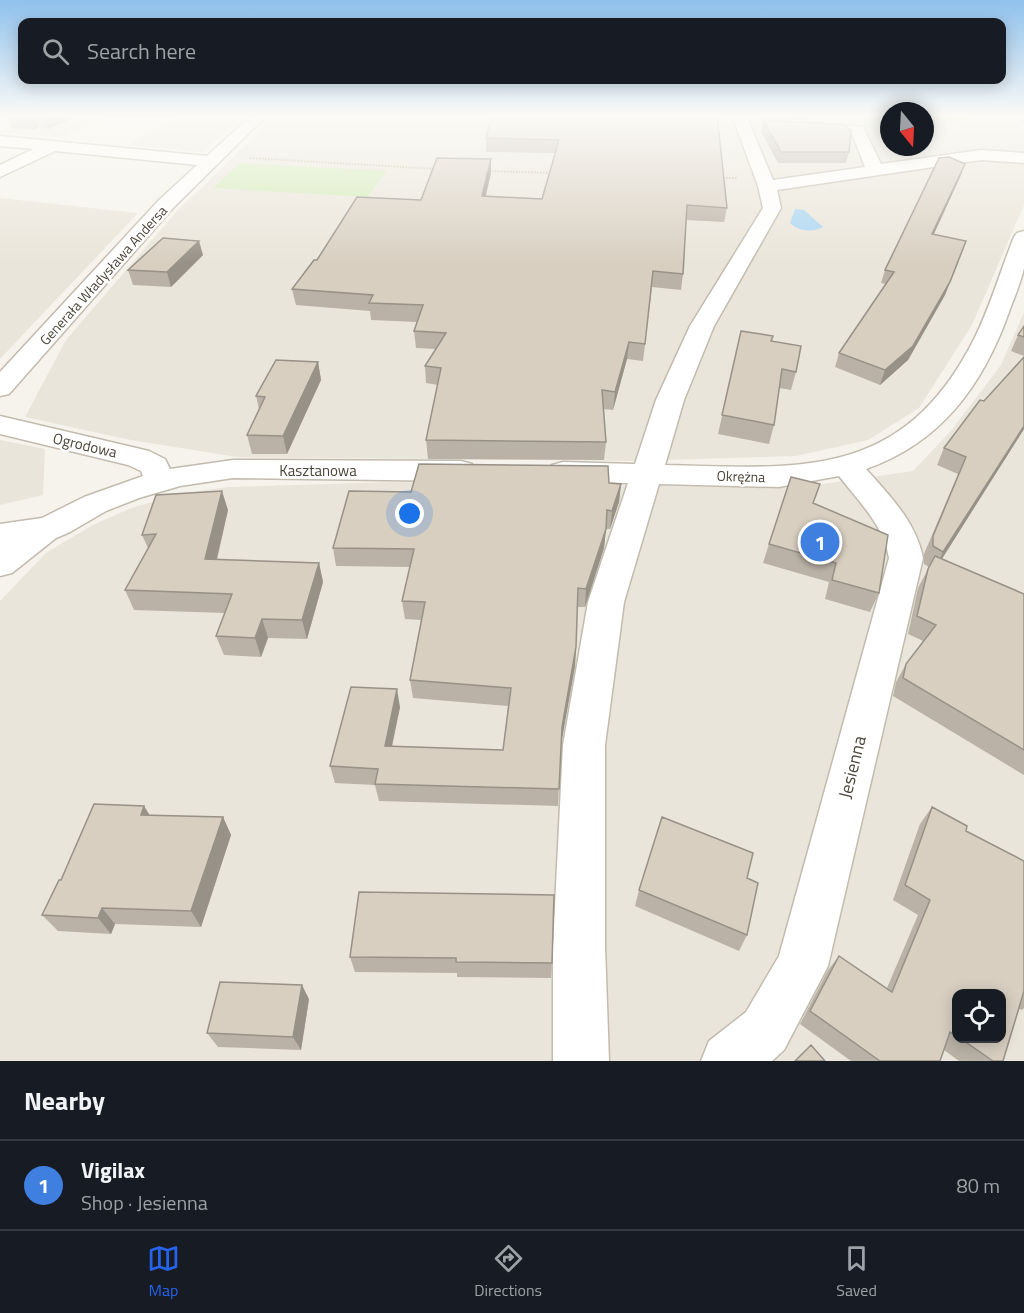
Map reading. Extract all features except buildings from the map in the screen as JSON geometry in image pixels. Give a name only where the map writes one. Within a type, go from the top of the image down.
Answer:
[{"type":"street","points":[[0,172],[15,165]]},
{"type":"street","name":"Generała Władysława Andersa","points":[[0,388],[166,204],[207,165]]},
{"type":"street","points":[[581,1061],[579,946],[584,745],[606,602],[670,400],[702,326],[772,208],[761,165]]},
{"type":"street","points":[[873,165],[875,170]]},
{"type":"street","points":[[766,182],[914,165]]},
{"type":"street","name":"Okrężna","points":[[648,473],[778,477],[813,474],[847,466],[896,447],[930,424],[953,396],[982,347],[1024,237]]},
{"type":"street","name":"Ogrodowa","points":[[0,425],[138,458],[154,466],[160,481]]},
{"type":"street","name":"Jesienna","points":[[729,1061],[765,1031],[802,966],[906,558],[905,544],[897,529],[847,466]]},
{"type":"street","name":"Kasztanowa","points":[[0,535],[47,529],[96,504],[160,481],[200,472],[233,470],[488,471]]},
{"type":"street","points":[[535,472],[648,473]]},
{"type":"street","points":[[0,564],[47,529]]},
{"type":"path","points":[[364,165],[443,169]]},
{"type":"path","points":[[479,170],[562,173]]},
{"type":"path","points":[[717,178],[766,182]]},
{"type":"shaded area","points":[[225,165],[1024,165],[1024,205],[972,325],[919,408],[868,440],[796,456],[633,461],[237,457],[131,440],[25,417],[66,340],[177,211]]},
{"type":"shaded area","points":[[0,198],[138,213],[0,359]]},
{"type":"shaded area","points":[[1024,312],[1024,1061],[0,1061],[0,601],[47,552],[93,525],[131,508],[184,493],[229,487],[393,482],[795,488],[913,471],[950,432],[1001,365]]},
{"type":"shaded area","points":[[0,440],[45,449],[43,495],[0,505]]},
{"type":"green space","points":[[238,165],[387,171],[367,197],[213,188]]},
{"type":"water","points":[[795,209],[804,210],[823,227],[810,230],[793,226],[790,223]]},
{"type":"place","name":"Vigilax","points":[[820,542]]}]
